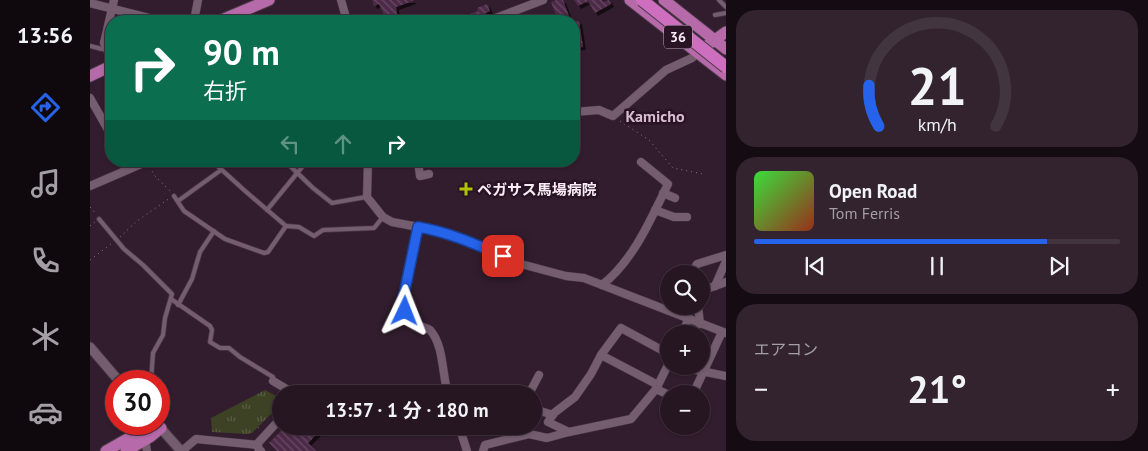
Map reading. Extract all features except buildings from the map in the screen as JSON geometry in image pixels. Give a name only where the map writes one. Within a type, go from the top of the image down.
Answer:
[{"type":"highway","points":[[642,0],[726,67]]},
{"type":"highway","points":[[656,0],[723,48]]},
{"type":"main road","name":"36","points":[[630,0],[726,75]]},
{"type":"main road","name":"36","points":[[664,0],[723,48]]},
{"type":"main road","points":[[245,15],[266,1]]},
{"type":"main road","points":[[702,56],[723,48],[726,32]]},
{"type":"main road","points":[[90,76],[105,69]]},
{"type":"main road","points":[[106,451],[134,435]]},
{"type":"main road","points":[[126,451],[146,446]]},
{"type":"street","points":[[111,15],[114,0]]},
{"type":"street","points":[[195,15],[198,0]]},
{"type":"street","points":[[251,0],[266,1]]},
{"type":"street","points":[[341,0],[345,15]]},
{"type":"street","points":[[504,15],[543,0]]},
{"type":"street","points":[[90,3],[136,15]]},
{"type":"street","points":[[580,112],[599,110],[613,116],[666,70],[692,58],[702,56]]},
{"type":"street","points":[[90,98],[105,125]]},
{"type":"street","points":[[602,285],[612,278],[627,258],[668,184],[641,162]]},
{"type":"street","points":[[90,186],[135,167]]},
{"type":"street","points":[[368,167],[367,197],[383,217],[392,222],[434,230],[468,240],[521,264],[566,276],[584,278],[724,333],[710,360]]},
{"type":"street","points":[[419,167],[420,176],[429,174]]},
{"type":"street","points":[[663,193],[675,198]]},
{"type":"street","points":[[655,210],[674,217],[687,217]]},
{"type":"street","points":[[418,227],[402,304],[405,311],[416,323],[430,330],[442,356],[447,385]]},
{"type":"street","points":[[696,265],[726,255]]},
{"type":"street","points":[[715,286],[726,261]]},
{"type":"street","points":[[710,287],[726,282]]},
{"type":"street","points":[[699,315],[700,324]]},
{"type":"street","points":[[686,325],[688,320]]},
{"type":"street","points":[[569,432],[548,422],[553,415],[575,397],[621,328],[660,349]]},
{"type":"street","points":[[90,347],[110,370]]},
{"type":"street","points":[[601,356],[660,389]]},
{"type":"street","points":[[710,373],[726,376]]},
{"type":"street","points":[[534,385],[539,375]]},
{"type":"street","points":[[483,451],[485,445],[529,434],[548,438],[631,419],[657,387],[663,375]]},
{"type":"street","points":[[273,380],[281,385]]},
{"type":"street","points":[[542,412],[553,415]]},
{"type":"street","points":[[166,435],[181,451],[196,439],[260,448],[259,441],[272,427]]},
{"type":"street","points":[[462,435],[467,451]]},
{"type":"lane","points":[[719,0],[726,7]]},
{"type":"lane","points":[[715,15],[726,13]]},
{"type":"lane","points":[[90,46],[102,50],[105,48]]},
{"type":"lane","points":[[219,167],[286,226],[299,227],[314,236],[322,230],[374,228],[383,217]]},
{"type":"lane","points":[[290,167],[332,203],[367,197]]},
{"type":"lane","points":[[267,210],[302,167]]},
{"type":"lane","points":[[178,201],[222,170]]},
{"type":"lane","points":[[174,196],[184,211],[226,239],[264,253],[268,252],[286,226]]},
{"type":"lane","points":[[99,219],[124,249],[172,294],[165,318],[163,335],[154,353],[152,370]]},
{"type":"lane","points":[[178,305],[192,279],[200,252],[214,231]]},
{"type":"lane","points":[[171,299],[210,326],[212,330],[210,342],[220,348],[229,348],[273,377],[273,380]]},
{"type":"path","points":[[613,116],[649,140],[673,168],[703,174]]},
{"type":"path","points":[[90,260],[126,233],[136,221],[174,196],[154,175],[151,167]]},
{"type":"path","points":[[90,207],[99,219]]},
{"type":"path","points":[[258,427],[262,431]]},
{"type":"green space","points":[[265,390],[272,394],[272,413],[252,433],[212,432],[211,418]]},
{"type":"place","name":"ペガサス馬場病院","points":[[466,189]]},
{"type":"district","name":"Kamicho","points":[[655,116]]},
{"type":"route","points":[[405,311],[402,304],[418,227],[468,240],[503,256]]}]
